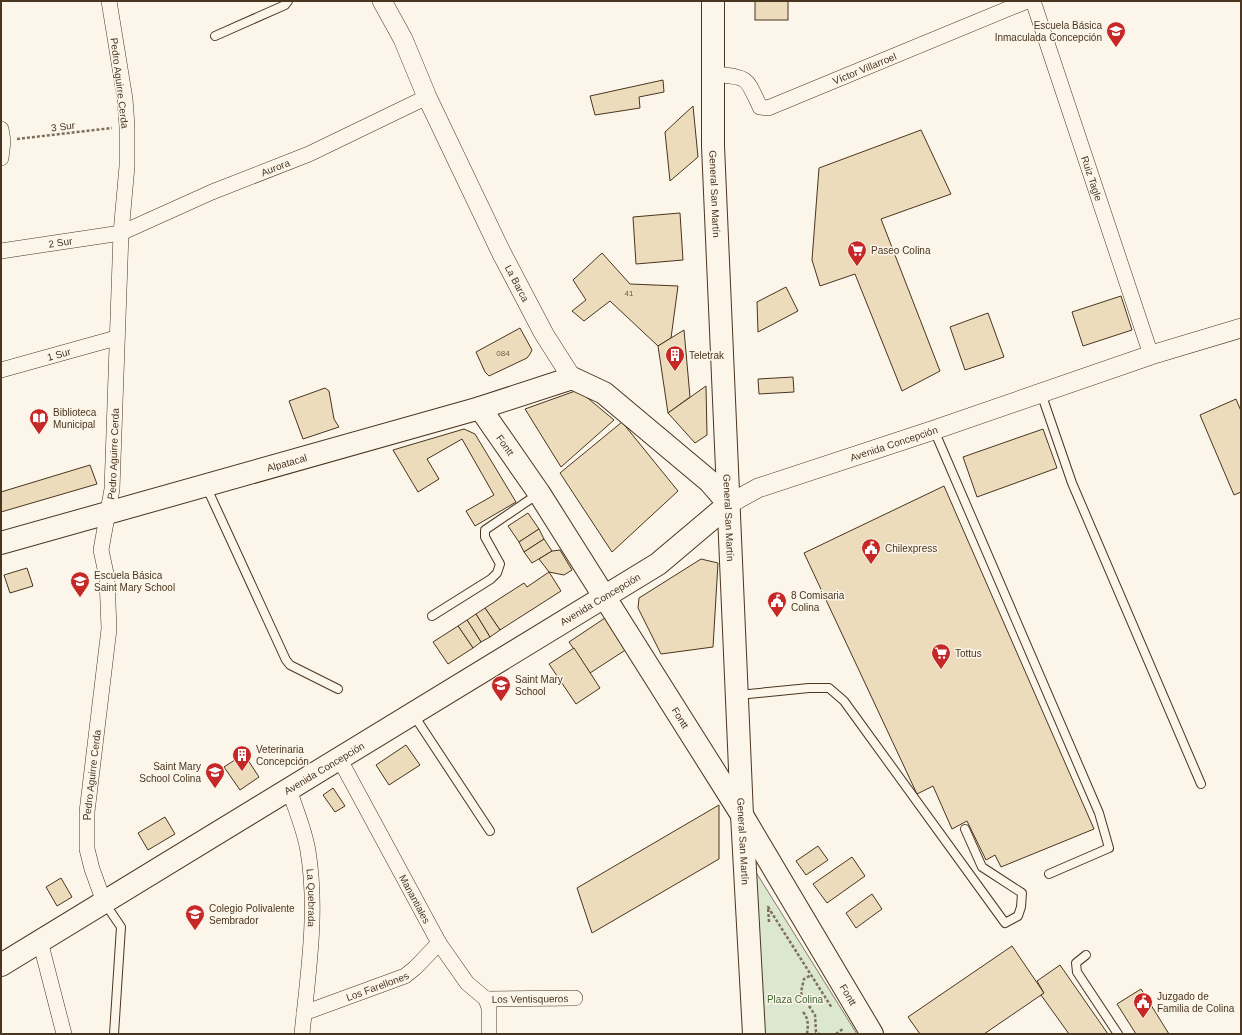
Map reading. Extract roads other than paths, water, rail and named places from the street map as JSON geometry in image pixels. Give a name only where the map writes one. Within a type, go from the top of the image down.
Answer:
[{"type":"main road","name":"General San Martín","points":[[712,1],[713,146],[742,815],[754,1034]]},
{"type":"main road","points":[[572,378],[604,393],[709,481],[728,504]]},
{"type":"main road","name":"Alpatacal","points":[[1,543],[480,408],[572,378]]},
{"type":"main road","name":"Fontt","points":[[480,408],[538,493],[742,815],[872,1034]]},
{"type":"main road","name":"Avenida Concepción","points":[[1,965],[658,564],[728,504]]},
{"type":"street","name":"Pedro Aguirre Cerda","points":[[104,902],[92,869],[87,849],[87,812],[109,629],[107,578],[101,550],[112,489],[120,233],[127,166],[125,99],[109,1]]},
{"type":"street","name":"La Barca","points":[[382,1],[403,39],[464,176],[515,279],[544,334],[572,378]]},
{"type":"street","name":"Víctor Villarroel","points":[[713,74],[741,77],[746,79],[760,107],[768,108],[1027,1]]},
{"type":"street","name":"Ruiz Tagle","points":[[1032,1],[1152,355]]},
{"type":"street","name":"Aurora","points":[[120,233],[212,192],[309,154],[428,97]]},
{"type":"street","points":[[1,158],[2,135]]},
{"type":"street","name":"2 Sur","points":[[1,251],[120,233]]},
{"type":"street","name":"Avenida Concepción","points":[[728,504],[758,488],[934,430],[1152,355],[1241,328]]},
{"type":"street","name":"1 Sur","points":[[1,370],[116,338]]},
{"type":"street","name":"Manantiales","points":[[339,758],[439,943],[467,984],[486,999]]},
{"type":"street","name":"La Quebrada","points":[[289,789],[308,849],[311,876],[313,915],[302,1034]]},
{"type":"street","points":[[40,942],[64,1034]]},
{"type":"street","name":"Los Farellones","points":[[304,1013],[405,976],[415,968],[439,943]]},
{"type":"street","name":"Los Ventisqueros","points":[[486,999],[575,998]]},
{"type":"street","points":[[486,999],[489,1008],[489,1034]]},
{"type":"lane","points":[[215,36],[285,5],[288,1]]},
{"type":"lane","points":[[1041,393],[1072,483],[1200,784]]},
{"type":"lane","points":[[934,430],[1099,813],[1109,848],[1049,874]]},
{"type":"lane","points":[[206,485],[286,660],[290,664],[338,689]]},
{"type":"lane","points":[[432,616],[491,579],[498,573],[500,564],[485,537],[485,530],[538,493]]},
{"type":"lane","points":[[737,695],[809,688],[829,688],[844,701],[1006,923],[1018,916],[1021,907],[1022,893],[982,867],[965,829]]},
{"type":"lane","points":[[412,714],[490,831]]},
{"type":"lane","points":[[104,902],[121,927],[114,1034]]},
{"type":"lane","points":[[1086,955],[1076,963],[1077,972],[1118,1034]]},
{"type":"place","name":"Escuela Básica Inmaculada Concepción","points":[[1116,48]]},
{"type":"place","name":"Paseo Colina","points":[[857,267]]},
{"type":"place","name":"Teletrak","points":[[675,372]]},
{"type":"place","name":"Biblioteca Municipal","points":[[39,435]]},
{"type":"place","name":"Chilexpress","points":[[871,565]]},
{"type":"place","name":"Escuela Básica Saint Mary School","points":[[80,598]]},
{"type":"place","name":"8 Comisaria Colina","points":[[777,618]]},
{"type":"place","name":"Tottus","points":[[941,670]]},
{"type":"place","name":"Saint Mary School","points":[[501,702]]},
{"type":"place","name":"Veterinaria Concepción","points":[[242,772]]},
{"type":"place","name":"Saint Mary School Colina","points":[[215,789]]},
{"type":"place","name":"Colegio Polivalente Sembrador","points":[[195,931]]},
{"type":"place","name":"Juzgado de Familia de Colina","points":[[1143,1019]]},
{"type":"park label","name":"Plaza Colina","points":[[795,999]]}]
